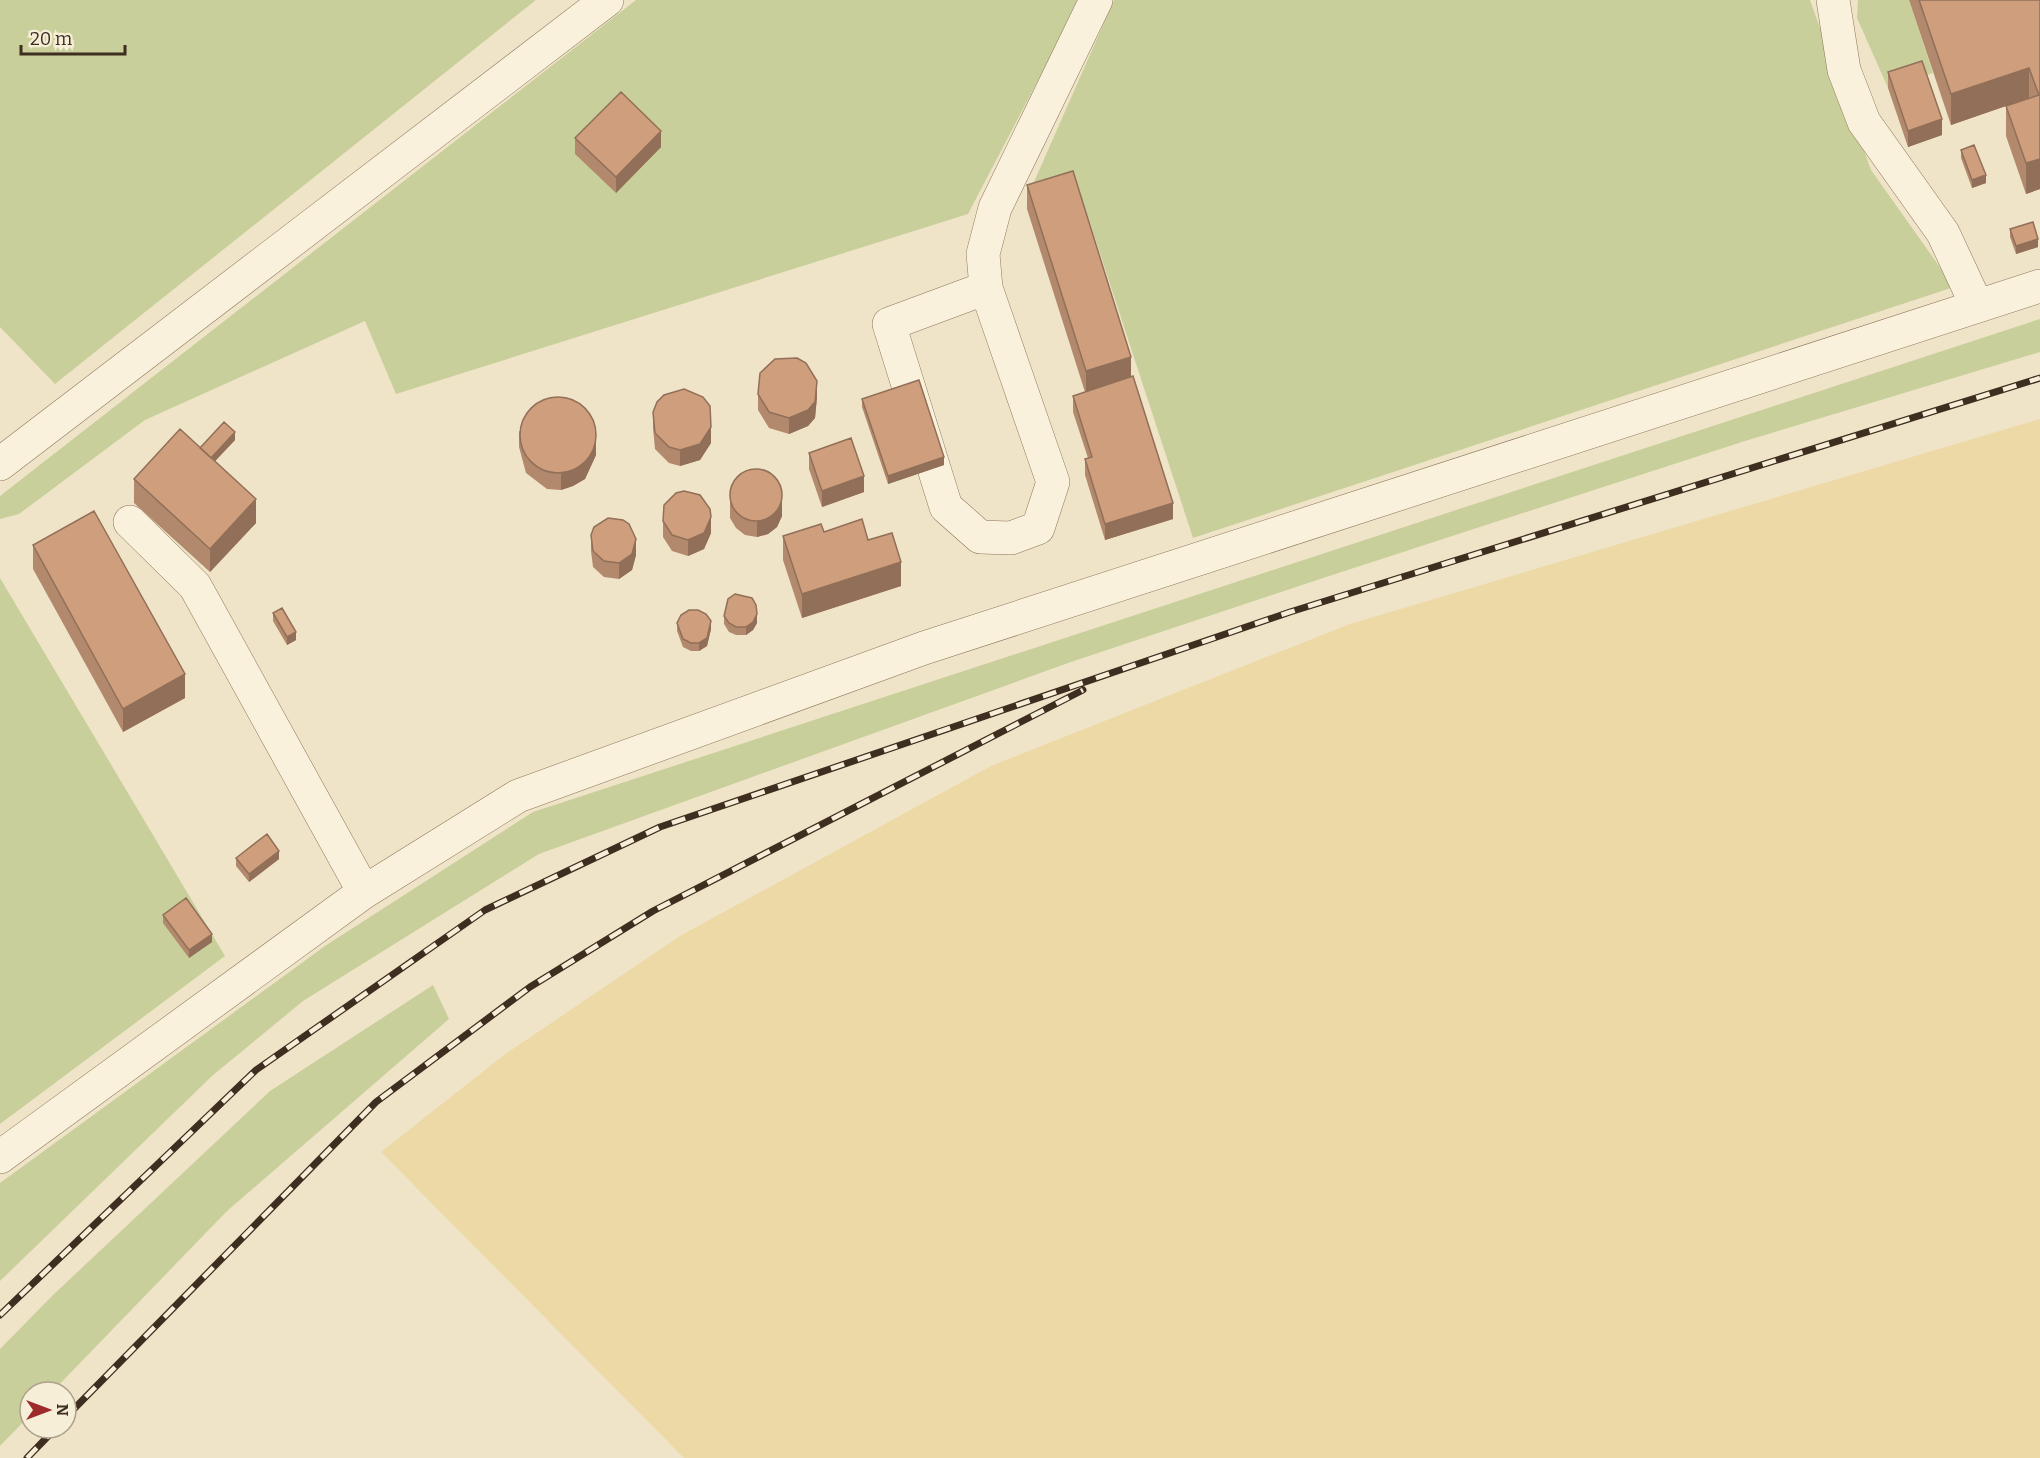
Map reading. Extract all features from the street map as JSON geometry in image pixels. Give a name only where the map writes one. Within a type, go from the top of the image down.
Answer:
[{"type":"street","points":[[0,464],[607,0]]},
{"type":"street","points":[[986,288],[889,324],[946,507],[980,537],[1011,538],[1038,528],[1053,483],[986,288],[983,254],[995,208],[1096,0]]},
{"type":"street","points":[[1833,0],[1844,70],[1864,122],[1943,233],[1977,306]]},
{"type":"street","points":[[0,1157],[364,892],[518,796],[902,656],[2040,286]]},
{"type":"street","points":[[130,522],[195,586],[364,892]]},
{"type":"green space","points":[[0,0],[536,0],[55,384],[0,327]]},
{"type":"green space","points":[[636,0],[1080,0],[968,214],[396,394],[365,321],[145,420],[19,514],[0,519],[0,496]]},
{"type":"green space","points":[[1114,0],[1810,0],[1871,170],[1954,287],[1193,538],[1075,177],[1030,191]]},
{"type":"green space","points":[[1858,0],[1909,0],[1933,73],[1888,88],[1857,18]]},
{"type":"green space","points":[[2040,319],[2040,352],[1745,441],[1071,662],[539,854],[303,1001],[212,1076],[0,1281],[0,1183],[325,946],[533,812]]},
{"type":"green space","points":[[0,578],[225,956],[0,1124]]},
{"type":"green space","points":[[433,985],[449,1019],[227,1211],[64,1380],[18,1380],[18,1427],[0,1446],[0,1349],[53,1295],[270,1091]]},
{"type":"sand","points":[[2040,419],[2040,1458],[684,1458],[381,1152],[504,1055],[680,936],[991,766],[1350,624]]},
{"type":"building","points":[[1919,0],[2040,0],[2040,159],[2026,163],[2006,106],[2039,95],[2029,68],[1951,94]]},
{"type":"building","points":[[1922,61],[1942,119],[1908,131],[1888,72]]},
{"type":"building","points":[[621,92],[661,131],[616,177],[575,138]]},
{"type":"building","points":[[1974,145],[1986,175],[1972,180],[1961,150]]},
{"type":"building","points":[[1073,171],[1131,357],[1086,371],[1027,185]]},
{"type":"building","points":[[2033,222],[2038,239],[2016,246],[2010,229]]},
{"type":"building","points":[[797,358],[806,363],[817,381],[815,402],[808,410],[789,418],[769,412],[758,394],[760,373],[775,359]]},
{"type":"building","points":[[1133,376],[1173,503],[1105,524],[1085,459],[1092,457],[1073,396]]},
{"type":"building","points":[[919,380],[944,457],[888,476],[862,399]]},
{"type":"building","points":[[684,389],[703,397],[710,406],[711,427],[700,444],[680,450],[669,447],[655,433],[653,412],[657,402],[664,395]]},
{"type":"building","points":[[558,397],[572,400],[585,408],[593,421],[596,435],[593,449],[585,462],[572,470],[558,473],[544,470],[531,462],[523,449],[520,435],[523,421],[531,408],[544,400]]},
{"type":"building","points":[[224,422],[235,432],[211,458],[200,448]]},
{"type":"building","points":[[180,429],[256,499],[210,549],[134,479]]},
{"type":"building","points":[[851,438],[864,476],[822,491],[809,453]]},
{"type":"building","points":[[756,469],[770,473],[778,481],[782,495],[778,509],[770,517],[756,521],[742,517],[734,509],[730,495],[734,481],[742,473]]},
{"type":"building","points":[[684,491],[700,495],[710,509],[711,517],[704,533],[688,540],[672,535],[663,521],[664,505],[676,493]]},
{"type":"building","points":[[94,511],[185,674],[123,709],[33,545]]},
{"type":"building","points":[[608,518],[623,520],[629,524],[636,539],[632,554],[619,563],[604,561],[593,551],[591,535],[594,527]]},
{"type":"building","points":[[862,519],[868,540],[892,533],[901,562],[802,594],[783,536],[821,524],[824,532]]},
{"type":"building","points":[[735,594],[752,598],[756,605],[757,614],[753,622],[746,627],[736,627],[724,616],[728,599]]},
{"type":"building","points":[[282,608],[296,632],[287,637],[273,613]]},
{"type":"building","points":[[689,610],[698,610],[706,614],[711,621],[707,638],[699,643],[691,643],[683,639],[677,623],[681,615]]},
{"type":"building","points":[[267,834],[279,851],[249,874],[236,858]]},
{"type":"building","points":[[186,898],[212,934],[189,950],[163,915]]},
{"type":"railway","points":[[0,1315],[256,1070],[485,910],[660,827],[1290,612],[2040,378]]},
{"type":"railway","points":[[78,1405],[376,1102],[530,987],[653,911],[1083,690]]},
{"type":"railway","points":[[27,1458],[44,1440]]}]
